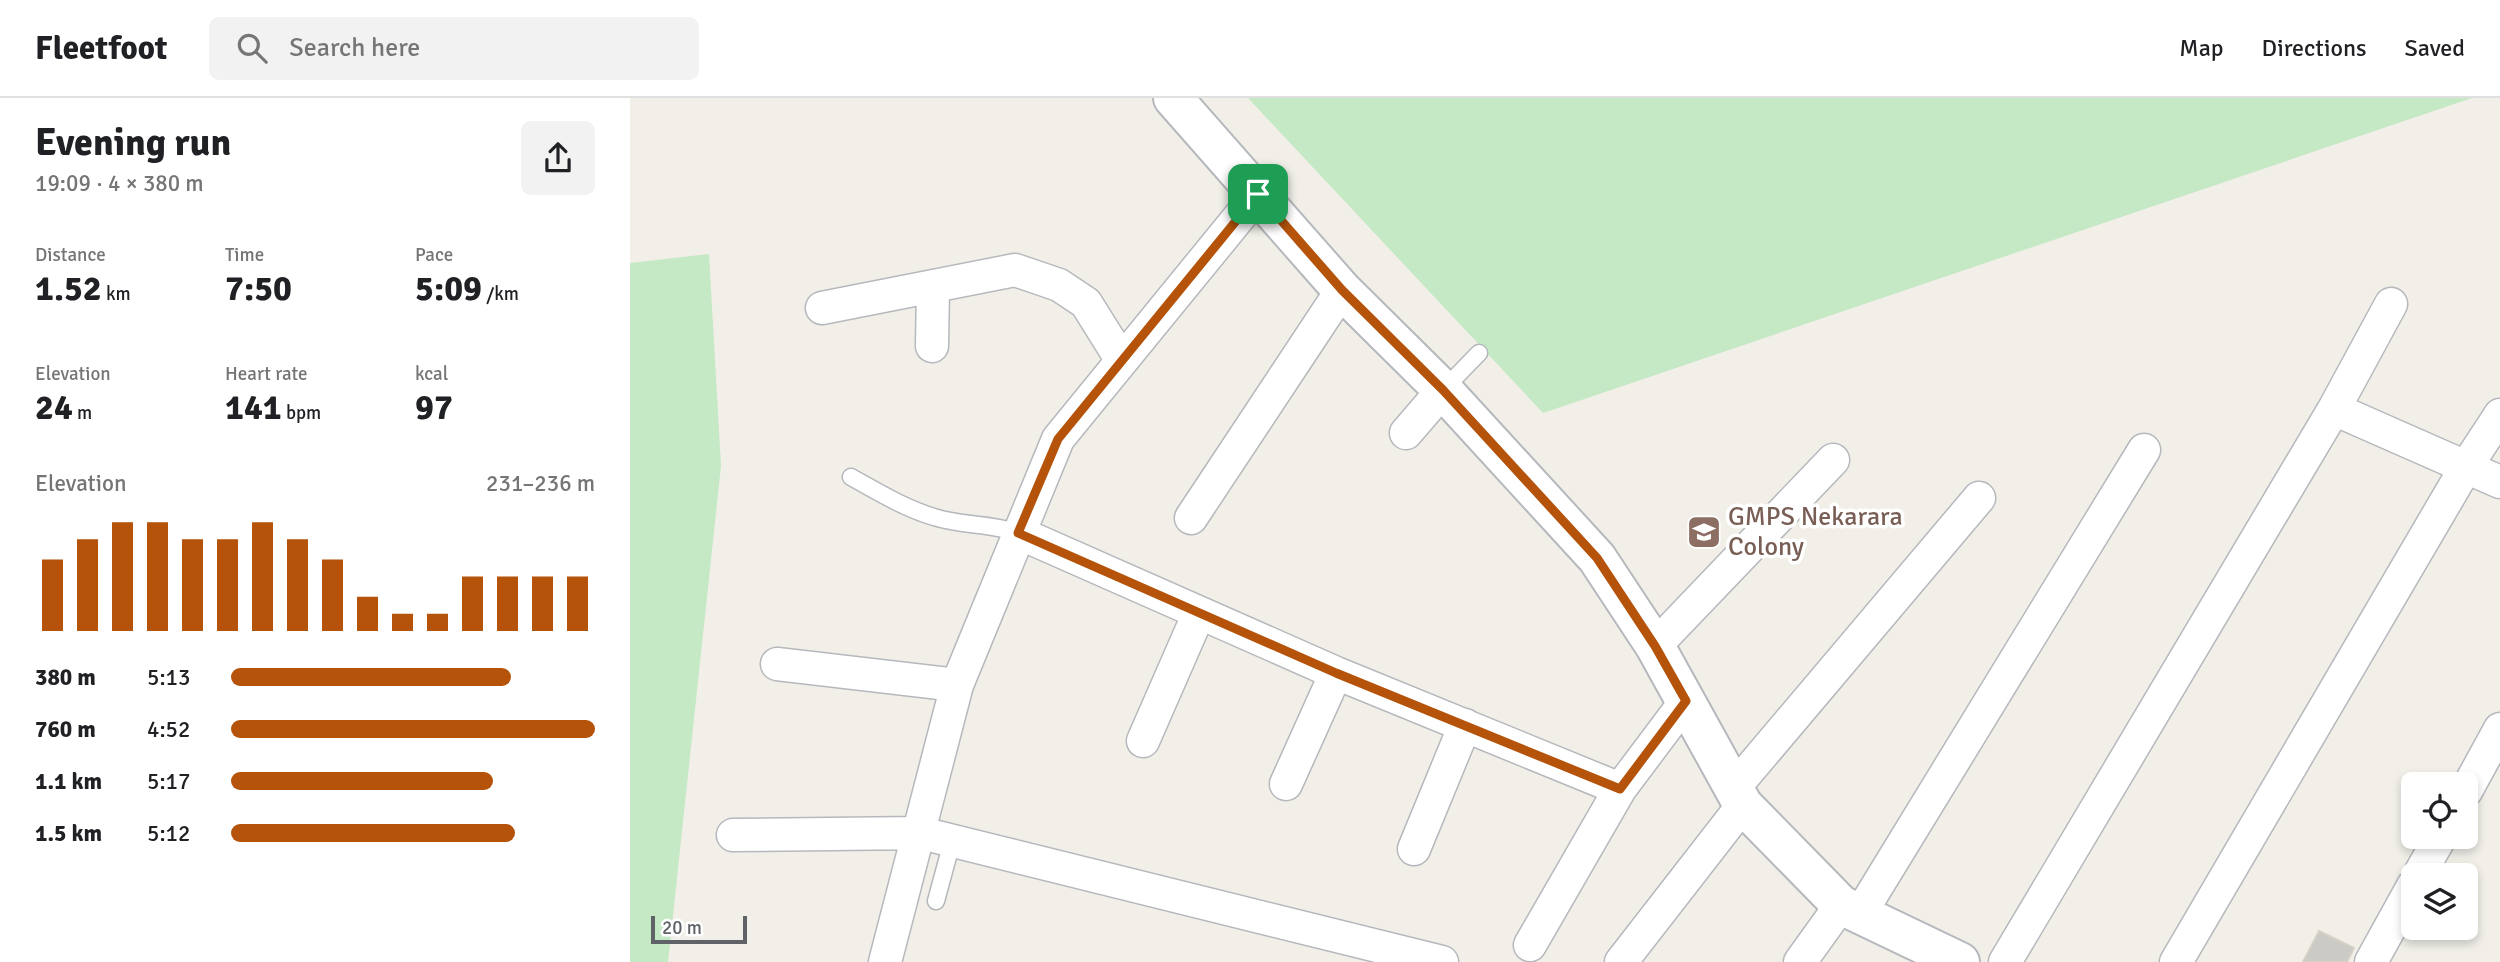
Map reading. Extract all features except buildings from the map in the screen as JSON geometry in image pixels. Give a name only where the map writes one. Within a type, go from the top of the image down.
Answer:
[{"type":"street","points":[[1173,98],[1342,290],[1443,390],[1597,558],[1655,646],[1738,797],[1850,909],[1960,962]]},
{"type":"street","points":[[885,962],[921,833],[957,685],[1058,439],[1258,194]]},
{"type":"street","points":[[822,308],[1015,270],[1059,285],[1086,303],[1121,359]]},
{"type":"street","points":[[932,346],[933,286]]},
{"type":"street","points":[[1191,518],[1342,290]]},
{"type":"street","points":[[2005,962],[2334,409],[2391,304]]},
{"type":"street","points":[[1406,433],[1443,390]]},
{"type":"street","points":[[2334,409],[2500,482]]},
{"type":"street","points":[[2176,962],[2466,467],[2500,415]]},
{"type":"street","points":[[1800,962],[1850,909],[2144,450]]},
{"type":"street","points":[[1655,646],[1833,460]]},
{"type":"street","points":[[1621,962],[1738,797],[1979,498]]},
{"type":"street","points":[[1018,533],[1336,673],[1620,789]]},
{"type":"street","points":[[1143,741],[1199,613]]},
{"type":"street","points":[[777,664],[957,685]]},
{"type":"street","points":[[1286,784],[1336,673]]},
{"type":"street","points":[[1530,945],[1620,789],[1686,701]]},
{"type":"street","points":[[1414,849],[1465,726]]},
{"type":"street","points":[[2476,772],[2500,729]]},
{"type":"street","points":[[733,835],[921,833],[1442,962]]},
{"type":"street","points":[[2371,962],[2401,908]]},
{"type":"lane","points":[[1443,390],[1479,353]]},
{"type":"lane","points":[[851,477],[897,503],[936,518],[998,525],[1018,533]]},
{"type":"lane","points":[[936,901],[952,842]]},
{"type":"green space","points":[[1248,98],[2472,98],[1543,413]]},
{"type":"green space","points":[[709,254],[721,466],[668,962],[630,962],[630,263]]},
{"type":"place","name":"GMPS Nekarara Colony","points":[[1704,532]]},
{"type":"route","points":[[1258,194],[1342,290],[1443,390],[1597,558],[1655,646],[1686,701],[1620,789],[1336,673],[1018,533],[1058,439],[1258,194]]}]
